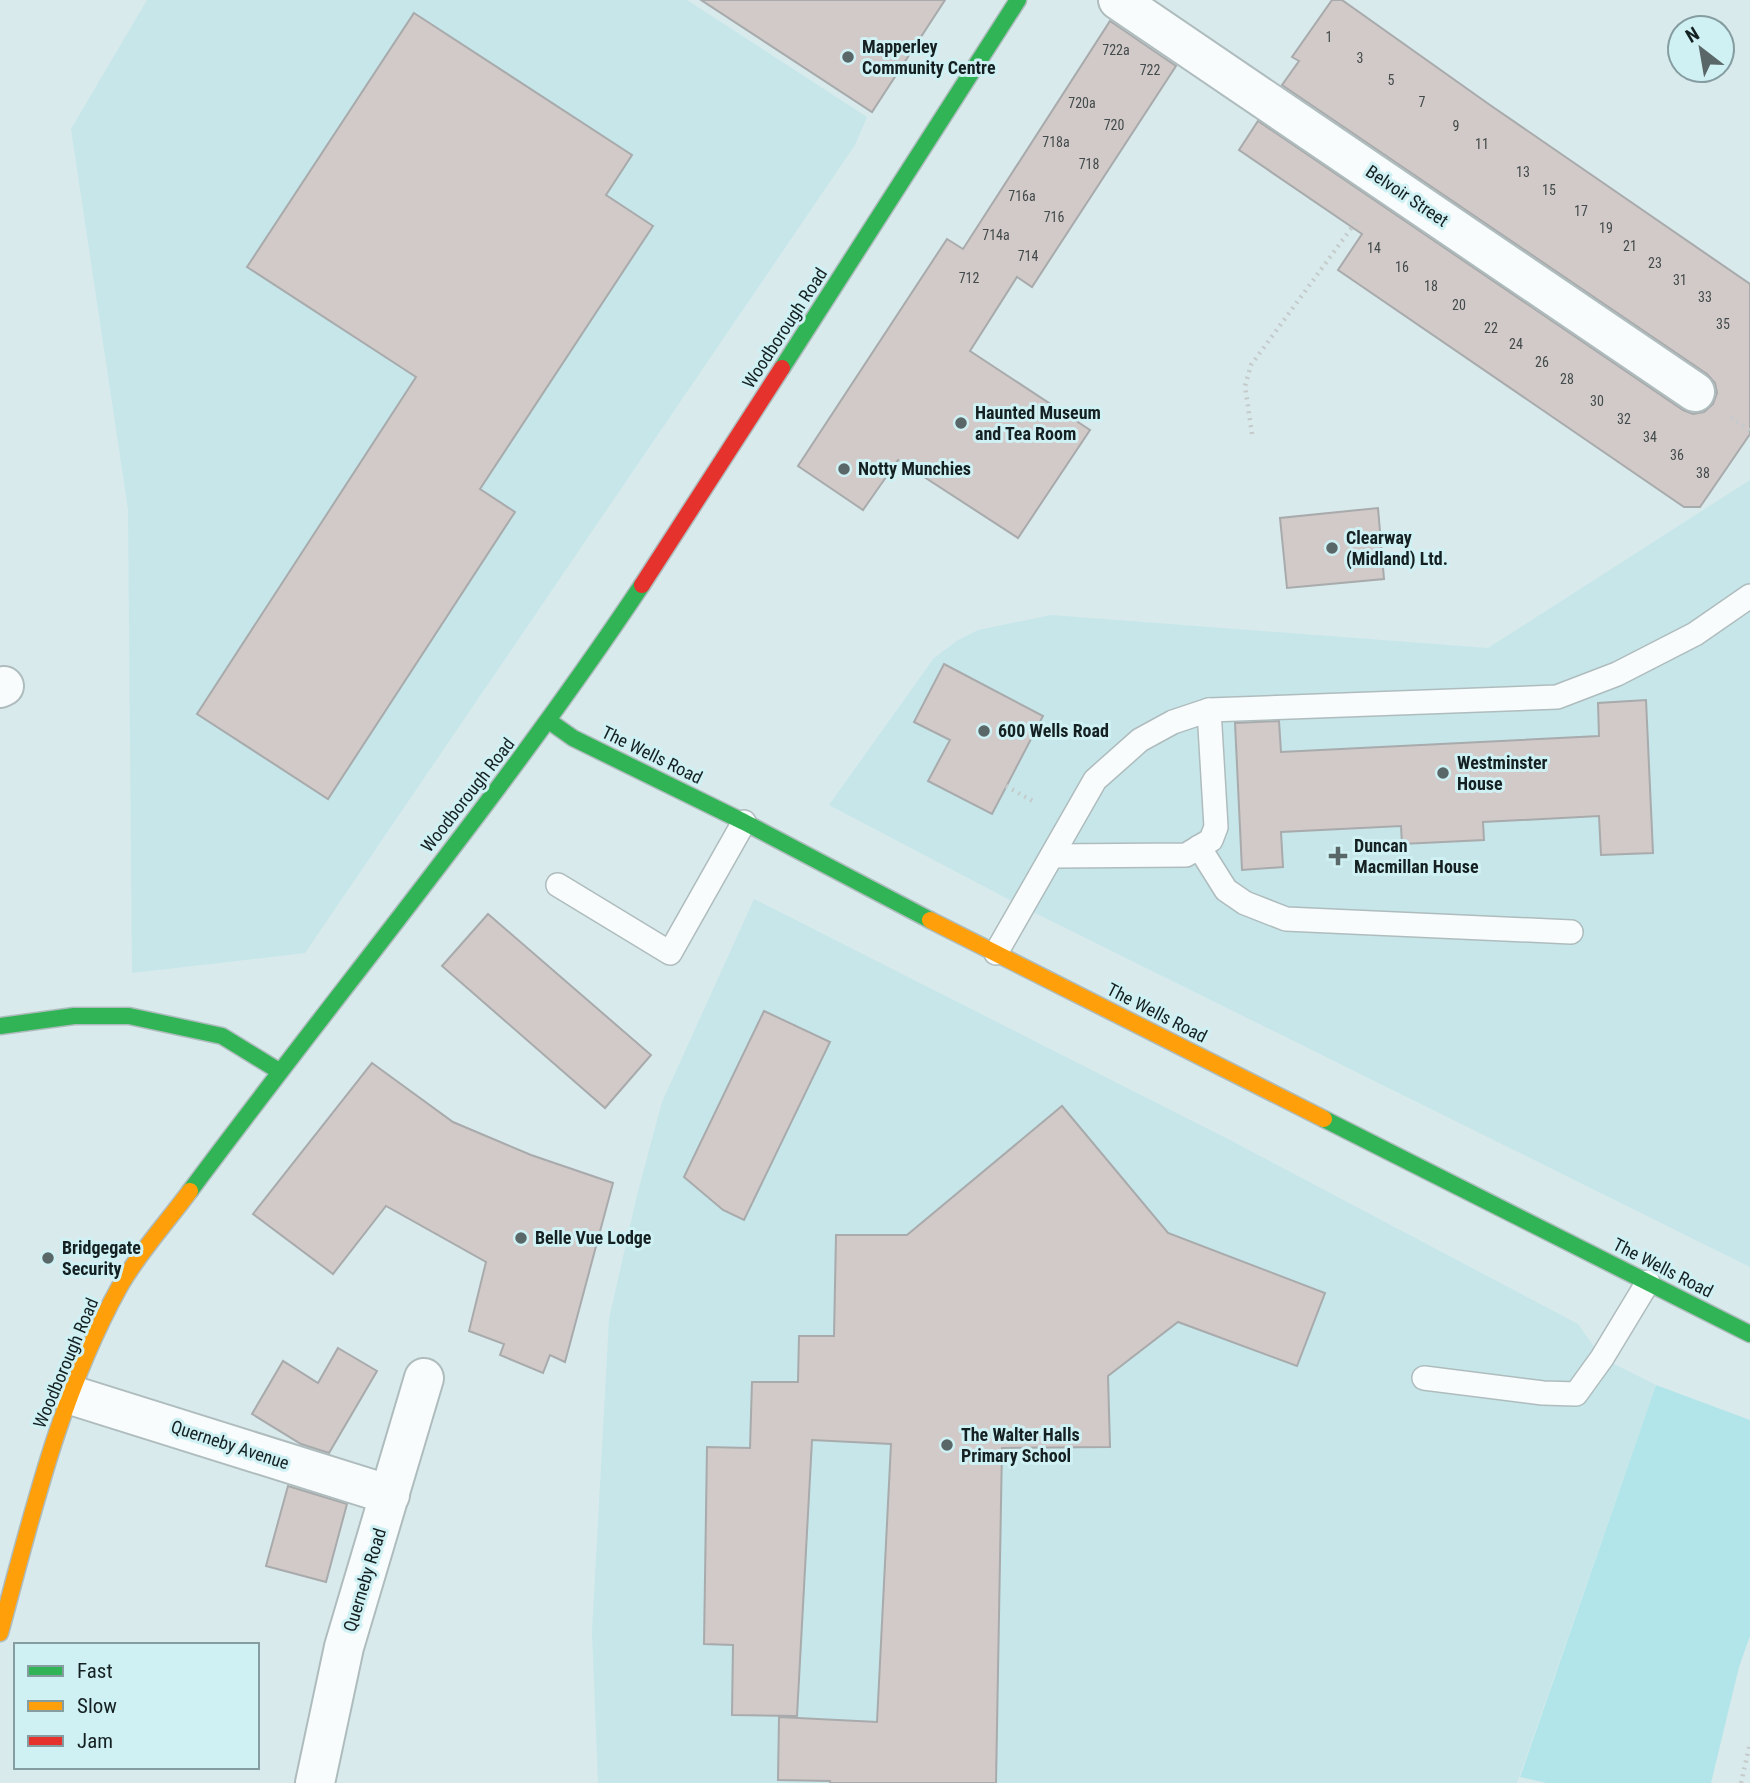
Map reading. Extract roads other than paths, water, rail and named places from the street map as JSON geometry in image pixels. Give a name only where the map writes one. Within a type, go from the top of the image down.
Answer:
[{"type":"main road","name":"Woodborough Road","points":[[0,1633],[44,1469],[93,1339],[122,1283],[279,1071],[549,721],[640,587],[1018,0]]},
{"type":"main road","name":"The Wells Road","points":[[549,721],[573,738],[744,822],[996,953],[1750,1334]]},
{"type":"main road","points":[[0,1026],[74,1016],[129,1016],[222,1036],[279,1071]]},
{"type":"street","name":"Belvoir Street","points":[[1118,0],[1201,69],[1384,181],[1695,392]]},
{"type":"street","name":"Querneby Road","points":[[315,1783],[344,1647],[424,1378]]},
{"type":"street","name":"Querneby Avenue","points":[[71,1395],[390,1495]]},
{"type":"lane","points":[[996,953],[1095,780],[1140,740],[1173,722],[1209,710],[1557,696],[1628,669],[1695,634],[1750,596]]},
{"type":"lane","points":[[1052,856],[1186,855],[1211,840],[1216,827],[1209,710]]},
{"type":"lane","points":[[558,885],[670,953],[744,822]]},
{"type":"lane","points":[[1199,847],[1226,890],[1245,903],[1286,919],[1571,932]]},
{"type":"lane","points":[[1424,1378],[1543,1393],[1576,1394],[1602,1358],[1648,1282]]},
{"type":"place","name":"Mapperley Community Centre","points":[[848,57]]},
{"type":"place","name":"Haunted Museum and Tea Room","points":[[961,423]]},
{"type":"place","name":"Notty Munchies","points":[[844,469]]},
{"type":"place","name":"Clearway (Midland) Ltd.","points":[[1332,548]]},
{"type":"place","name":"600 Wells Road","points":[[984,731]]},
{"type":"place","name":"Westminster House","points":[[1443,773]]},
{"type":"place","name":"Duncan Macmillan House","points":[[1338,856]]},
{"type":"place","name":"Belle Vue Lodge","points":[[521,1238]]},
{"type":"place","name":"Bridgegate Security","points":[[48,1258]]},
{"type":"place","name":"The Walter Halls Primary School","points":[[947,1445]]}]
